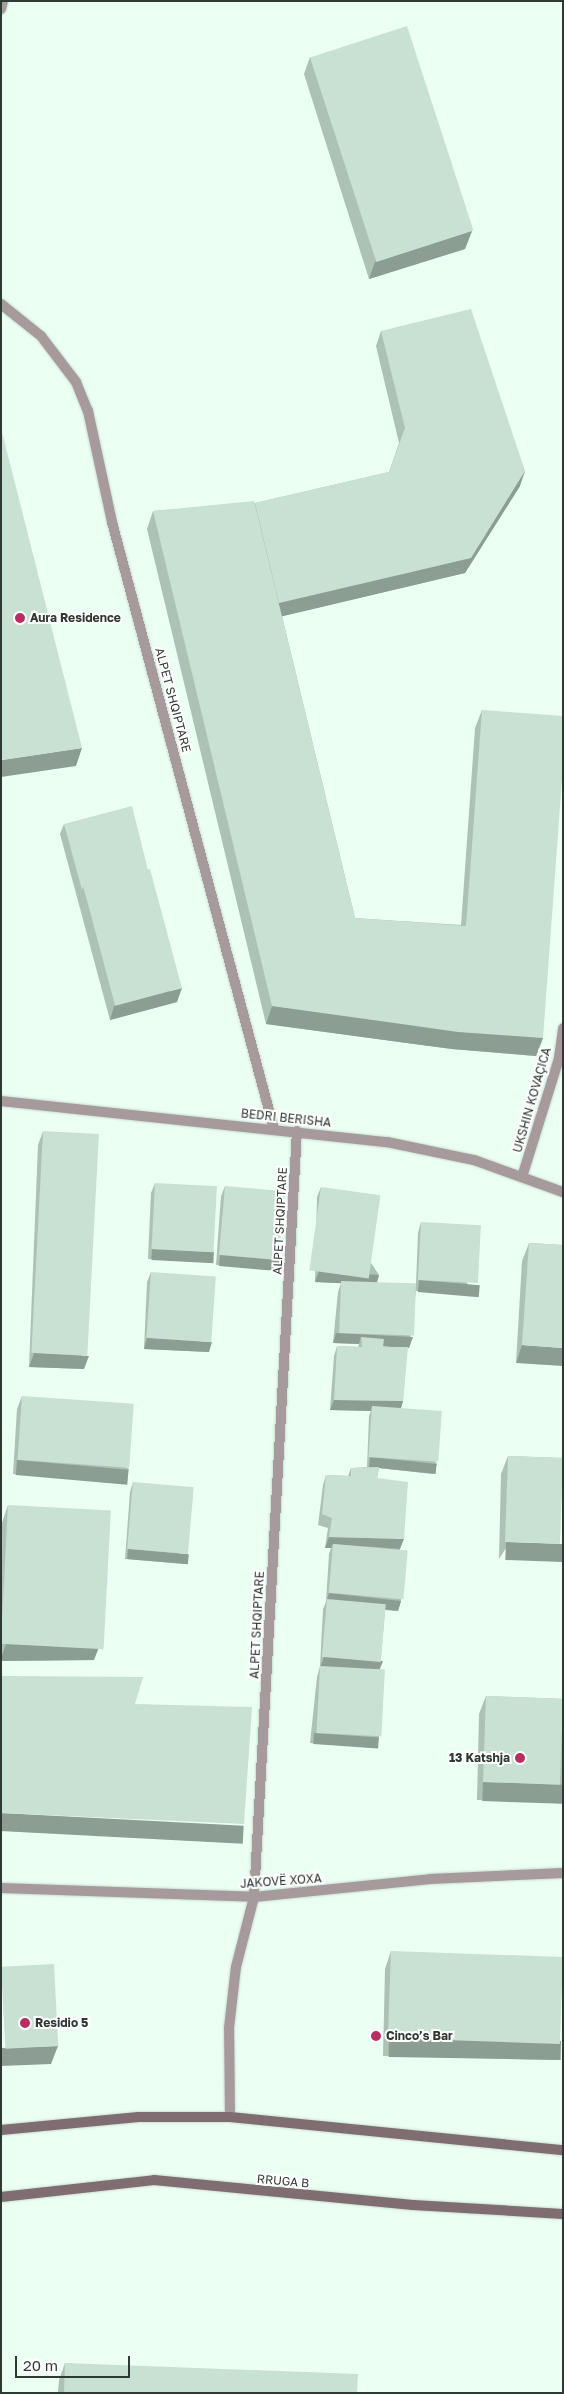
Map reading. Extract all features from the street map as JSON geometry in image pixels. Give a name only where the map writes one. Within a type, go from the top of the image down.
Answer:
[{"type":"main road","points":[[1,2130],[138,2117],[230,2117],[563,2150]]},
{"type":"main road","name":"RRUGA B","points":[[1,2197],[154,2180],[413,2205],[563,2214]]},
{"type":"street","points":[[1,9],[3,1]]},
{"type":"street","name":"ALPET SHQIPTARE","points":[[1,304],[42,336],[76,382],[88,411],[112,522],[274,1129]]},
{"type":"street","name":"UKSHIN KOVAÇICA","points":[[522,1177],[559,1058],[563,1028]]},
{"type":"street","name":"BEDRI BERISHA","points":[[1,1101],[274,1129],[397,1144],[474,1160],[563,1192]]},
{"type":"street","name":"ALPET SHQIPTARE","points":[[230,2117],[229,2028],[236,1968],[254,1898],[297,1132]]},
{"type":"street","name":"JAKOVË XOXA","points":[[1,1888],[254,1898],[430,1879],[563,1873]]},
{"type":"building","points":[[407,26],[473,230],[376,262],[310,58]]},
{"type":"building","points":[[471,309],[525,471],[471,558],[279,603],[255,503],[389,472],[405,428],[381,331]]},
{"type":"building","name":"Aura Residence","points":[[1,428],[82,748],[2,760],[1,758]]},
{"type":"building","points":[[254,501],[355,918],[466,926],[482,710],[563,716],[563,766],[543,1038],[458,1032],[272,1006],[153,511]]},
{"type":"building","points":[[132,806],[148,870],[83,887],[82,890],[64,824]]},
{"type":"building","points":[[150,869],[182,988],[115,1006],[83,887]]},
{"type":"building","points":[[43,1131],[99,1134],[87,1356],[31,1353]]},
{"type":"building","points":[[155,1183],[217,1186],[213,1252],[152,1249]]},
{"type":"building","points":[[225,1186],[285,1191],[279,1260],[219,1255]]},
{"type":"building","points":[[321,1187],[380,1195],[369,1279],[309,1270]]},
{"type":"building","points":[[421,1222],[481,1225],[478,1283],[418,1280]]},
{"type":"building","points":[[529,1243],[563,1245],[563,1348],[522,1345]]},
{"type":"building","points":[[151,1272],[216,1277],[211,1342],[146,1338]]},
{"type":"building","points":[[341,1281],[416,1284],[414,1336],[339,1333]]},
{"type":"building","points":[[361,1337],[384,1339],[383,1347],[408,1347],[403,1401],[334,1400],[337,1346],[362,1347]]},
{"type":"building","points":[[22,1396],[134,1404],[129,1468],[18,1460]]},
{"type":"building","points":[[372,1406],[442,1411],[438,1462],[368,1457]]},
{"type":"building","points":[[508,1456],[563,1458],[560,1544],[505,1542]]},
{"type":"building","points":[[379,1467],[377,1478],[408,1482],[404,1539],[329,1537],[332,1518],[322,1514],[326,1475],[351,1476],[351,1468]]},
{"type":"building","points":[[133,1482],[194,1487],[188,1554],[127,1549]]},
{"type":"building","points":[[8,1505],[111,1510],[104,1649],[1,1644]]},
{"type":"building","points":[[333,1544],[408,1551],[403,1599],[329,1593]]},
{"type":"building","points":[[327,1599],[386,1604],[381,1662],[322,1657]]},
{"type":"building","points":[[320,1666],[385,1669],[381,1736],[316,1733]]},
{"type":"building","points":[[1,1676],[143,1677],[135,1704],[252,1707],[244,1824],[1,1813]]},
{"type":"building","name":"13 Katshja","points":[[486,1696],[563,1699],[560,1785],[483,1782]]},
{"type":"building","points":[[391,1951],[563,1957],[560,2044],[388,2038]]},
{"type":"building","name":"Residio 5","points":[[54,1964],[58,2046],[5,2049],[1,1967]]},
{"type":"building","points":[[65,2363],[358,2374],[357,2393],[64,2393]]},
{"type":"place","name":"Aura Residence","points":[[20,618]]},
{"type":"place","name":"13 Katshja","points":[[520,1758]]},
{"type":"place","name":"Residio 5","points":[[25,2023]]},
{"type":"place","name":"Cinco’s Bar","points":[[376,2036]]}]
